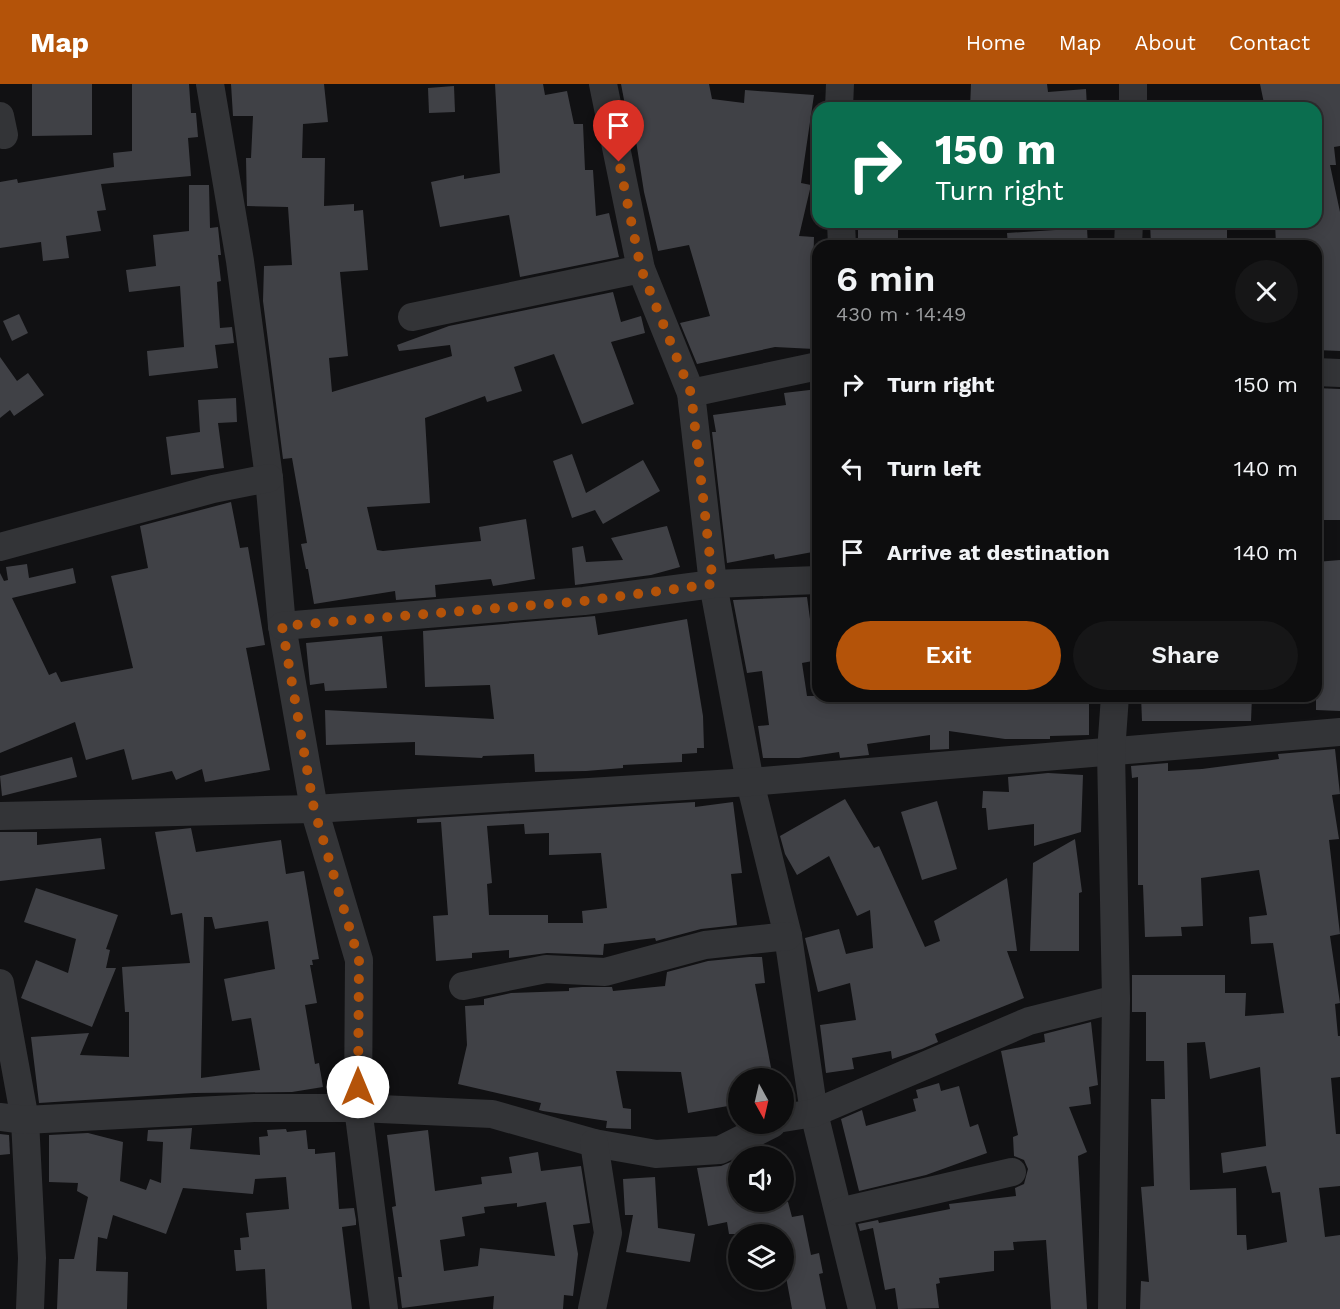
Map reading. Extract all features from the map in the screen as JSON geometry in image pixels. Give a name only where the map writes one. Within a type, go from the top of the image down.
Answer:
[{"type":"street","points":[[210,84],[240,261],[268,478],[282,626],[314,809],[359,960],[358,1108],[384,1309]]},
{"type":"street","points":[[603,84],[641,269],[691,393],[713,584],[750,782],[788,936],[814,1113],[862,1309]]},
{"type":"street","points":[[839,102],[840,84]]},
{"type":"street","points":[[1133,84],[1133,102]]},
{"type":"street","points":[[412,317],[641,269]]},
{"type":"street","points":[[691,393],[812,367]]},
{"type":"street","points":[[1322,372],[1340,373]]},
{"type":"street","points":[[0,547],[213,489],[268,478]]},
{"type":"street","points":[[282,626],[584,601],[713,584],[812,580]]},
{"type":"street","points":[[1112,1309],[1116,999],[1111,752],[1114,702]]},
{"type":"street","points":[[0,816],[314,809],[750,782],[1340,732]]},
{"type":"street","points":[[463,986],[546,969],[605,972],[705,945],[788,936]]},
{"type":"street","points":[[0,982],[13,1119],[32,1258],[30,1309]]},
{"type":"street","points":[[794,1116],[814,1113],[1029,1021],[1116,999]]},
{"type":"street","points":[[13,1119],[255,1108],[358,1108],[492,1114],[594,1143],[656,1154],[720,1150],[751,1134]]},
{"type":"street","points":[[592,1309],[608,1233],[594,1143]]},
{"type":"street","points":[[839,1212],[1012,1172]]},
{"type":"building","points":[[32,84],[92,84],[92,135],[32,136]]},
{"type":"building","points":[[132,84],[189,84],[191,113],[196,113],[198,137],[188,138],[191,176],[101,184],[106,210],[97,211],[101,231],[66,236],[69,258],[43,261],[41,242],[0,248],[0,182],[17,179],[18,183],[114,167],[113,153],[132,151]]},
{"type":"building","points":[[231,84],[324,84],[328,122],[303,124],[302,158],[325,158],[324,206],[354,204],[354,211],[363,210],[368,270],[340,272],[348,356],[329,358],[332,392],[452,356],[450,345],[399,351],[397,345],[449,326],[613,292],[621,322],[641,316],[645,333],[611,342],[634,404],[582,424],[554,354],[514,367],[522,391],[487,402],[485,396],[425,418],[430,503],[367,507],[377,550],[383,551],[481,541],[479,527],[526,519],[535,579],[493,586],[491,579],[435,585],[436,597],[396,600],[395,591],[314,604],[301,544],[307,543],[292,458],[283,459],[263,301],[264,266],[292,265],[288,207],[247,206],[246,158],[251,158],[253,116],[233,116]]},
{"type":"building","points":[[495,84],[543,84],[545,95],[567,91],[574,124],[583,124],[585,170],[593,170],[596,216],[609,213],[619,257],[520,277],[509,215],[440,227],[431,182],[464,175],[464,179],[500,173]]},
{"type":"building","points":[[621,84],[709,84],[712,99],[744,103],[745,90],[814,95],[801,183],[811,185],[799,236],[814,237],[812,240],[812,349],[775,347],[697,364],[680,323],[710,316],[689,245],[658,251],[644,192],[636,141],[632,142]]},
{"type":"building","points":[[971,84],[1047,84],[1048,92],[1086,89],[1087,102],[970,102]]},
{"type":"building","points":[[1260,84],[1340,84],[1340,146],[1334,147],[1336,165],[1330,165],[1340,212],[1340,351],[1322,350],[1322,240],[1276,240],[1275,228],[1322,228],[1322,102],[1264,102]]},
{"type":"building","points":[[454,86],[455,112],[429,113],[428,88]]},
{"type":"building","points":[[189,185],[209,185],[210,228],[218,227],[221,255],[218,255],[221,281],[217,282],[220,328],[232,327],[234,343],[215,345],[218,368],[149,376],[147,351],[184,347],[180,286],[129,292],[126,270],[156,266],[153,235],[189,231]]},
{"type":"building","points":[[858,228],[898,228],[898,240],[858,240]]},
{"type":"building","points":[[1087,228],[1088,240],[1008,240],[1007,233]]},
{"type":"building","points":[[1150,228],[1227,228],[1227,240],[1151,240]]},
{"type":"building","points":[[19,314],[28,333],[12,341],[3,321]]},
{"type":"building","points":[[0,357],[17,381],[28,373],[44,395],[14,416],[10,410],[0,418]]},
{"type":"building","points":[[1322,388],[1340,389],[1340,520],[1322,520]]},
{"type":"building","points":[[812,390],[812,552],[775,559],[774,554],[727,563],[712,432],[716,432],[713,415],[786,405],[784,393]]},
{"type":"building","points":[[236,398],[237,422],[218,423],[224,468],[171,475],[166,437],[200,432],[198,400]]},
{"type":"building","points":[[572,454],[586,493],[643,460],[660,491],[603,524],[595,510],[572,518],[553,461]]},
{"type":"building","points":[[231,502],[240,548],[248,547],[265,645],[246,648],[270,770],[205,782],[202,769],[176,780],[172,771],[132,780],[124,749],[86,760],[75,722],[0,753],[0,573],[4,581],[8,580],[6,567],[27,564],[29,578],[73,568],[76,583],[12,598],[49,675],[56,672],[61,682],[133,668],[111,576],[148,568],[140,526]]},
{"type":"building","points":[[667,526],[680,567],[651,575],[575,585],[572,548],[583,546],[586,562],[623,560],[611,538]]},
{"type":"building","points":[[1340,560],[1340,711],[1316,710],[1316,702],[1322,702],[1322,562]]},
{"type":"building","points":[[807,597],[810,619],[812,618],[812,661],[802,663],[807,696],[812,696],[812,702],[1089,702],[1089,735],[1050,736],[1050,739],[1005,739],[949,731],[949,749],[930,750],[930,735],[867,744],[869,755],[840,758],[839,752],[799,758],[763,758],[758,726],[769,725],[762,671],[747,673],[733,600]]},
{"type":"building","points":[[595,616],[598,635],[687,619],[703,716],[704,748],[697,748],[697,753],[682,754],[682,762],[623,765],[623,768],[586,771],[535,772],[534,754],[483,756],[482,758],[415,755],[415,742],[326,745],[325,710],[494,719],[490,685],[425,687],[423,631]]},
{"type":"building","points":[[382,636],[387,688],[325,691],[324,683],[310,685],[306,643]]},
{"type":"building","points":[[1141,702],[1252,702],[1251,721],[1142,721]]},
{"type":"building","points":[[1335,749],[1340,794],[1332,795],[1339,839],[1329,840],[1340,934],[1330,936],[1340,1003],[1335,1004],[1338,1036],[1340,1036],[1340,1077],[1331,1078],[1336,1134],[1340,1134],[1340,1186],[1319,1188],[1325,1237],[1340,1235],[1340,1309],[1140,1309],[1141,1281],[1149,1282],[1141,1187],[1154,1186],[1151,1099],[1165,1099],[1164,1061],[1146,1061],[1146,1012],[1132,1012],[1132,975],[1225,975],[1225,993],[1246,993],[1245,1016],[1284,1013],[1273,943],[1251,944],[1249,917],[1267,915],[1259,870],[1201,878],[1203,926],[1181,927],[1182,936],[1145,937],[1143,885],[1138,885],[1138,777],[1132,778],[1131,766],[1168,763],[1168,771],[1202,769],[1279,759],[1278,754]],"holes":[[[1205,1042],[1210,1079],[1260,1067],[1266,1146],[1221,1153],[1223,1173],[1266,1166],[1272,1193],[1280,1192],[1287,1242],[1247,1250],[1246,1235],[1237,1235],[1236,1188],[1190,1190],[1187,1043]]]},
{"type":"building","points":[[72,757],[77,777],[2,796],[0,776]]},
{"type":"building","points":[[1048,773],[1083,775],[1081,832],[1034,846],[1034,824],[988,830],[986,808],[982,808],[983,791],[1009,792],[1008,777]]},
{"type":"building","points":[[845,799],[874,848],[879,846],[925,947],[940,941],[934,921],[1007,878],[1017,951],[1007,951],[1024,998],[935,1034],[938,1042],[922,1049],[892,1059],[891,1051],[852,1058],[854,1069],[826,1073],[820,1025],[856,1020],[850,983],[818,992],[805,938],[839,929],[846,954],[873,948],[870,910],[857,916],[829,856],[797,875],[785,854],[780,836]]},
{"type":"building","points":[[937,801],[957,869],[922,880],[901,812]]},
{"type":"building","points":[[695,802],[695,807],[733,802],[742,873],[731,874],[737,925],[701,929],[656,941],[655,938],[604,944],[603,955],[547,953],[509,958],[509,950],[472,953],[472,958],[436,961],[433,916],[448,915],[441,822],[417,823],[417,819]],"holes":[[[524,824],[525,834],[549,833],[549,855],[601,853],[607,908],[582,911],[583,923],[548,923],[548,915],[489,915],[487,884],[492,883],[487,826]]]},
{"type":"building","points":[[191,828],[196,852],[281,840],[286,874],[304,871],[319,959],[312,960],[313,965],[310,965],[317,1003],[305,1005],[315,1064],[319,1063],[323,1087],[292,1092],[194,1093],[39,1103],[31,1037],[89,1033],[80,1055],[129,1057],[129,1012],[125,1012],[122,967],[190,963],[182,913],[171,915],[155,832]],"holes":[[[204,917],[212,917],[215,929],[268,921],[275,969],[224,979],[232,1021],[251,1018],[260,1070],[201,1078]]]},
{"type":"building","points":[[0,832],[37,832],[37,845],[101,838],[105,869],[0,881]]},
{"type":"building","points":[[1075,839],[1082,892],[1079,893],[1079,951],[1030,951],[1033,863]]},
{"type":"building","points":[[36,888],[118,915],[106,949],[110,950],[106,968],[116,968],[92,1027],[21,998],[36,960],[68,973],[76,939],[24,922]]},
{"type":"building","points":[[762,957],[765,983],[755,984],[771,1068],[728,1068],[728,1106],[688,1113],[681,1072],[616,1071],[623,1108],[631,1109],[631,1129],[606,1128],[607,1121],[543,1111],[539,1110],[541,1103],[458,1084],[467,1045],[465,1006],[484,1005],[484,999],[511,993],[569,991],[569,988],[582,987],[612,987],[613,991],[665,986],[667,972],[708,961]]},
{"type":"building","points":[[1091,1022],[1098,1085],[1089,1087],[1091,1104],[1069,1107],[1087,1152],[1078,1156],[1087,1309],[1051,1309],[1046,1240],[1013,1242],[1014,1250],[994,1251],[994,1271],[939,1278],[940,1283],[936,1284],[939,1308],[898,1309],[895,1288],[885,1290],[873,1228],[860,1231],[858,1224],[878,1220],[879,1223],[950,1209],[949,1204],[1016,1196],[1015,1188],[1024,1184],[1028,1169],[1024,1160],[1014,1156],[1013,1137],[1018,1135],[1001,1051],[1045,1042],[1044,1034]]},
{"type":"building","points":[[939,1083],[941,1091],[959,1086],[970,1127],[978,1124],[987,1153],[926,1175],[859,1191],[841,1119],[862,1110],[866,1126],[916,1111],[913,1099],[918,1098],[916,1090]]},
{"type":"building","points":[[192,1128],[190,1149],[260,1155],[259,1137],[268,1136],[267,1130],[286,1129],[287,1132],[306,1130],[308,1149],[315,1149],[315,1154],[335,1152],[339,1209],[354,1208],[356,1220],[356,1225],[342,1227],[352,1309],[267,1309],[265,1269],[236,1271],[234,1250],[241,1250],[240,1238],[249,1237],[246,1213],[289,1209],[286,1177],[255,1179],[253,1194],[183,1188],[166,1234],[113,1215],[107,1239],[98,1237],[96,1271],[128,1272],[127,1309],[57,1309],[59,1259],[74,1259],[88,1197],[77,1191],[78,1183],[49,1182],[49,1135],[88,1133],[123,1142],[120,1181],[146,1190],[150,1179],[161,1183],[163,1142],[147,1141],[148,1130]]},
{"type":"building","points":[[428,1130],[435,1191],[482,1184],[481,1177],[512,1173],[509,1157],[538,1152],[541,1171],[581,1166],[590,1223],[573,1225],[578,1254],[573,1296],[564,1295],[563,1309],[493,1309],[494,1296],[402,1308],[398,1277],[402,1277],[392,1207],[396,1206],[387,1135]],"holes":[[[546,1202],[555,1256],[480,1248],[478,1266],[444,1271],[440,1240],[465,1236],[462,1217],[485,1213],[484,1207],[517,1203],[517,1207]]]},
{"type":"building","points":[[0,1134],[9,1135],[10,1154],[0,1155]]},
{"type":"building","points":[[728,1163],[728,1212],[791,1212],[792,1217],[803,1215],[811,1255],[819,1253],[823,1273],[819,1274],[826,1309],[792,1309],[788,1290],[794,1290],[794,1224],[728,1224],[728,1228],[727,1222],[708,1226],[697,1168]]},
{"type":"building","points":[[655,1177],[658,1228],[695,1234],[690,1262],[626,1252],[633,1215],[625,1215],[623,1179]]},
{"type":"route","points":[[358,1087],[359,960],[314,809],[282,626],[584,601],[713,584],[691,393],[641,269],[619,162]]}]
